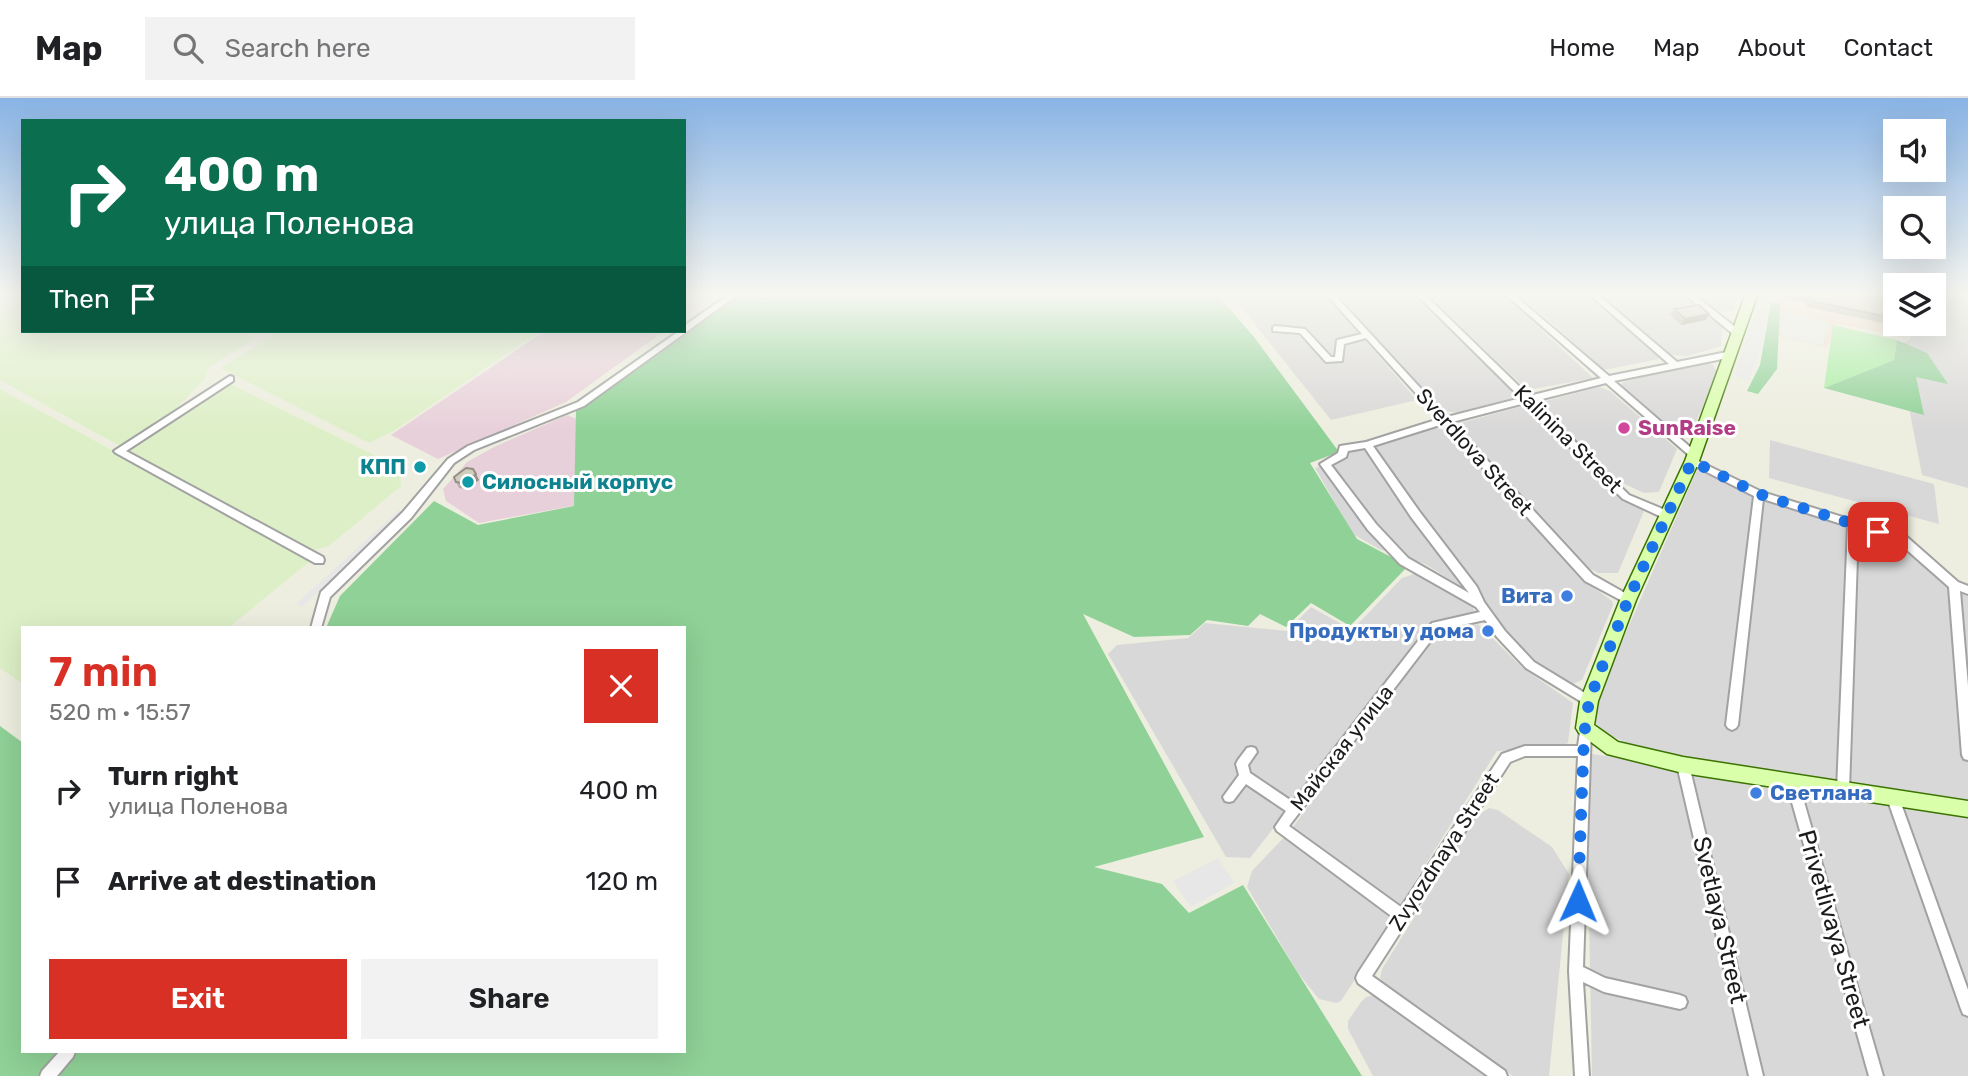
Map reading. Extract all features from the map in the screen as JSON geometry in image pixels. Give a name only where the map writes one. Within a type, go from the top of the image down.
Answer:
[{"type":"street","points":[[317,626],[325,595],[389,534],[451,461],[471,448],[582,404],[672,339]]},
{"type":"street","points":[[1308,339],[1329,360],[1339,359],[1340,342],[1353,339]]},
{"type":"street","name":"Sverdlova Street","points":[[1371,339],[1589,578],[1628,600]]},
{"type":"street","name":"Kalinina Street","points":[[1466,339],[1626,497],[1665,515]]},
{"type":"street","points":[[1559,339],[1693,458],[1759,494],[1903,540],[1954,585],[1968,590]]},
{"type":"street","points":[[1645,339],[1675,365]]},
{"type":"street","points":[[1582,1076],[1576,971],[1585,728],[1589,701],[1628,600],[1693,458],[1733,339]]},
{"type":"street","points":[[1480,604],[1404,561],[1373,527],[1325,464],[1343,455],[1343,447],[1367,445],[1446,420],[1605,380],[1727,355]]},
{"type":"street","points":[[230,379],[119,452],[319,560]]},
{"type":"street","points":[[1367,445],[1473,590],[1487,615],[1530,665],[1589,701]]},
{"type":"street","points":[[1732,724],[1759,494]]},
{"type":"street","points":[[1843,790],[1853,523]]},
{"type":"street","points":[[1954,585],[1968,755]]},
{"type":"street","name":"Майская улица","points":[[1401,915],[1281,827],[1436,626],[1487,615]]},
{"type":"street","points":[[1585,728],[1613,749],[1683,765],[1968,809]]},
{"type":"street","name":"Zvyozdnaya Street","points":[[1500,1076],[1363,978],[1401,915],[1506,758],[1525,751],[1584,751]]},
{"type":"street","points":[[1251,752],[1242,764],[1245,776],[1294,809]]},
{"type":"street","name":"Svetlaya Street","points":[[1683,765],[1756,1076]]},
{"type":"street","points":[[1229,797],[1245,776]]},
{"type":"street","name":"Privetlivaya Street","points":[[1792,782],[1876,1076]]},
{"type":"street","points":[[1894,798],[1968,1009]]},
{"type":"street","points":[[1576,971],[1604,985],[1680,1002]]},
{"type":"street","points":[[47,1076],[67,1053]]},
{"type":"shaded area","points":[[534,339],[653,339],[566,402],[438,459],[391,435]]},
{"type":"shaded area","points":[[1266,339],[1364,339],[1417,400],[1331,420]]},
{"type":"shaded area","points":[[1376,339],[1459,339],[1513,391],[1515,397],[1457,413],[1442,410]]},
{"type":"shaded area","points":[[1474,339],[1551,339],[1593,378],[1527,390]]},
{"type":"shaded area","points":[[1569,339],[1639,339],[1659,359],[1604,370]]},
{"type":"shaded area","points":[[1651,339],[1721,339],[1721,346],[1688,356],[1671,355]]},
{"type":"shaded area","points":[[1746,339],[1763,339],[1760,353],[1748,381],[1735,375]]},
{"type":"shaded area","points":[[1789,339],[1831,339],[1827,348]]},
{"type":"shaded area","points":[[1792,339],[1825,339],[1823,346]]},
{"type":"shaded area","points":[[1911,339],[1968,339],[1968,488],[1922,475],[1897,346]]},
{"type":"shaded area","points":[[1702,362],[1713,365],[1718,373],[1690,435],[1673,433],[1620,387],[1623,382]]},
{"type":"shaded area","points":[[1599,387],[1610,391],[1677,449],[1659,492],[1644,493],[1614,479],[1540,405],[1542,402]]},
{"type":"shaded area","points":[[1523,406],[1531,408],[1615,494],[1644,511],[1618,573],[1598,573],[1587,567],[1458,427],[1460,423]]},
{"type":"shaded area","points":[[567,415],[579,420],[578,505],[479,523],[446,501],[443,489],[467,462]]},
{"type":"shaded area","points":[[1435,428],[1450,431],[1577,575],[1612,601],[1613,605],[1582,680],[1573,684],[1529,657],[1511,638],[1491,608],[1472,593],[1425,564],[1379,549],[1353,534],[1315,468],[1347,458],[1348,450],[1352,448]]},
{"type":"shaded area","points":[[1770,440],[1934,484],[1939,524],[1769,478]]},
{"type":"shaded area","points":[[1697,470],[1768,499],[1897,540],[1946,586],[1968,595],[1968,805],[1638,748],[1603,732],[1595,722],[1600,692]]},
{"type":"shaded area","points":[[399,510],[405,512],[302,607],[296,604]]},
{"type":"shaded area","points":[[1414,574],[1440,586],[1473,607],[1475,613],[1434,623],[1250,858],[1226,857],[1108,654],[1117,645],[1188,638],[1205,623],[1287,631],[1311,607],[1352,630],[1402,578]]},
{"type":"shaded area","points":[[1478,624],[1523,668],[1573,703],[1568,743],[1556,749],[1497,751],[1397,910],[1290,831],[1435,634]]},
{"type":"shaded area","points":[[1586,753],[1968,813],[1968,1076],[1592,1076]]},
{"type":"shaded area","points":[[1489,808],[1498,810],[1552,847],[1569,874],[1549,1076],[1513,1076],[1385,987],[1380,978],[1382,969],[1478,815]]},
{"type":"shaded area","points":[[1287,834],[1395,917],[1341,1001],[1336,1003],[1319,999],[1298,973],[1247,887],[1252,871]]},
{"type":"shaded area","points":[[1218,858],[1234,883],[1191,907],[1173,881]]},
{"type":"shaded area","points":[[1375,995],[1487,1076],[1373,1076],[1348,1029],[1348,1021],[1366,997]]},
{"type":"green space","points":[[0,339],[253,339],[208,368],[204,379],[172,413],[120,446],[0,380]]},
{"type":"green space","points":[[269,339],[529,339],[395,430],[369,443],[220,368]]},
{"type":"green space","points":[[676,339],[1255,339],[1339,452],[1310,463],[1357,539],[1408,566],[1350,626],[1311,603],[1286,627],[1260,614],[1248,626],[1207,620],[1190,635],[1134,637],[1083,614],[1204,837],[1094,867],[1162,884],[1189,913],[1243,885],[1362,1076],[0,1076],[0,726],[21,742],[21,1053],[686,1053],[686,626],[327,626],[340,596],[434,501],[478,525],[574,506],[576,410]]},
{"type":"green space","points":[[1765,339],[1778,339],[1777,369],[1758,394],[1747,391],[1760,365]]},
{"type":"green space","points":[[1831,339],[1897,340],[1894,360],[1824,388]]},
{"type":"green space","points":[[1897,340],[1927,353],[1948,384],[1916,377],[1924,415],[1824,388],[1894,360]]},
{"type":"green space","points":[[230,384],[400,468],[401,486],[329,546],[310,551],[124,451]]},
{"type":"green space","points":[[0,389],[302,554],[309,562],[230,626],[21,626],[21,683],[0,668]]},
{"type":"building","points":[[466,468],[473,469],[476,474],[464,483],[456,482],[454,477]]},
{"type":"place","name":"SunRaise","points":[[1624,428]]},
{"type":"place","name":"КПП","points":[[420,467]]},
{"type":"place","name":"Силосный корпус","points":[[468,482]]},
{"type":"place","name":"Вита","points":[[1567,596]]},
{"type":"place","name":"Продукты у дома","points":[[1488,631]]},
{"type":"place","name":"Светлана","points":[[1756,793]]},
{"type":"route","points":[[1578,901],[1584,735],[1589,701],[1628,600],[1692,461],[1759,494],[1878,532]]}]
